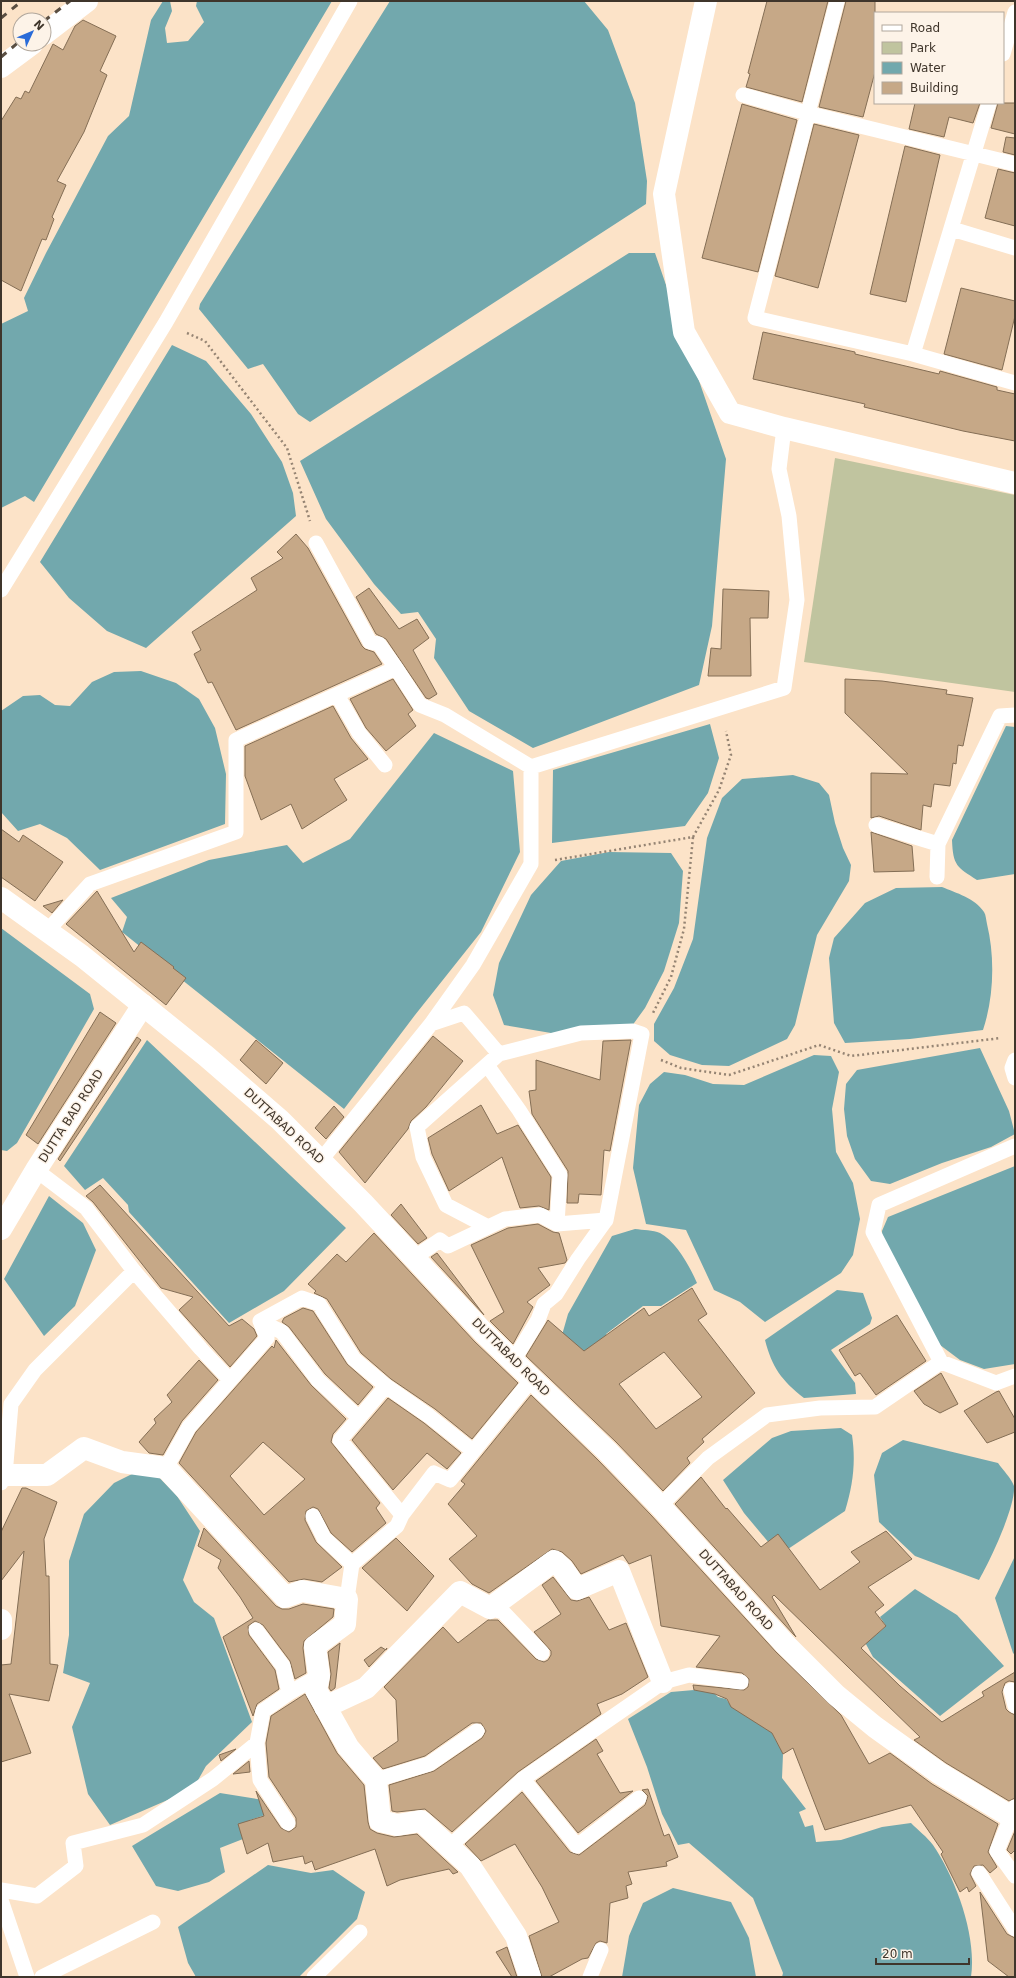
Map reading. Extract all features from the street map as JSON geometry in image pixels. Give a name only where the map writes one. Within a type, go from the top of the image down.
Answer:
[{"type":"street","points":[[52,28],[87,1]]},
{"type":"street","points":[[706,1],[664,194],[684,332],[730,413],[784,428],[1015,483]]},
{"type":"street","points":[[1,67],[21,52]]},
{"type":"street","name":"DUTTABAD ROAD","points":[[1,898],[48,930],[143,1005],[280,1120],[415,1257],[484,1333],[607,1451],[660,1506],[785,1644],[836,1695],[875,1728],[939,1773],[1013,1814]]},
{"type":"street","name":"DUTTA BAD ROAD","points":[[1,1227],[36,1170],[143,1005]]},
{"type":"street","points":[[3,1479],[47,1475],[84,1448],[122,1462],[166,1468],[285,1597],[302,1591],[347,1599],[345,1624],[315,1646],[319,1676],[316,1690],[348,1747],[376,1780],[380,1821],[397,1824],[421,1821],[470,1866],[516,1936],[530,1977]]},
{"type":"street","points":[[325,1707],[366,1688],[460,1592],[490,1608],[554,1561],[562,1568],[577,1589],[619,1571],[663,1682]]},
{"type":"street","points":[[1,1620],[1,1629]]},
{"type":"lane","points":[[1,590],[166,322],[350,1]]},
{"type":"lane","points":[[837,1],[755,318],[913,354],[1015,383]]},
{"type":"lane","points":[[1004,50],[1015,12]]},
{"type":"lane","points":[[744,95],[807,113],[1015,164]]},
{"type":"lane","points":[[913,354],[975,154],[989,104]]},
{"type":"lane","points":[[952,229],[1015,248]]},
{"type":"lane","points":[[316,543],[370,642],[379,644],[420,704],[445,715],[531,767],[784,688],[797,600],[789,516],[779,469],[784,428]]},
{"type":"lane","points":[[48,930],[90,884],[236,832],[236,740],[396,668]]},
{"type":"lane","points":[[337,694],[359,733],[385,765]]},
{"type":"lane","points":[[937,877],[938,844],[1000,716],[1015,715]]},
{"type":"lane","points":[[321,1160],[430,1024],[473,965],[531,864],[531,767]]},
{"type":"lane","points":[[876,825],[938,844]]},
{"type":"lane","points":[[430,1024],[464,1013],[499,1054]]},
{"type":"lane","points":[[488,1226],[446,1205],[423,1157],[417,1127],[499,1054],[581,1034],[633,1031],[642,1034],[606,1220],[578,1259],[556,1294],[544,1304],[538,1320],[513,1360]]},
{"type":"lane","points":[[1015,1060],[1012,1068],[1015,1078]]},
{"type":"lane","points":[[487,1065],[519,1110],[560,1175],[557,1224]]},
{"type":"lane","points":[[1015,1146],[879,1206],[873,1232],[941,1362],[996,1383],[1015,1376]]},
{"type":"lane","points":[[36,1170],[86,1208],[134,1271],[229,1380]]},
{"type":"lane","points":[[415,1257],[440,1240],[448,1246],[505,1219],[540,1215],[557,1224],[606,1220]]},
{"type":"lane","points":[[3,1479],[11,1404],[35,1370],[134,1271]]},
{"type":"lane","points":[[260,1321],[302,1298],[319,1304],[354,1359],[386,1386],[429,1416],[473,1451]]},
{"type":"lane","points":[[166,1468],[189,1427],[267,1338],[260,1321]]},
{"type":"lane","points":[[260,1321],[282,1332],[318,1380],[359,1418]]},
{"type":"lane","points":[[660,1506],[708,1458],[767,1415],[820,1408],[876,1407],[941,1362]]},
{"type":"lane","points":[[347,1599],[352,1564],[397,1526],[402,1515],[434,1473],[450,1480],[532,1379]]},
{"type":"lane","points":[[386,1386],[340,1440],[402,1515]]},
{"type":"lane","points":[[313,1516],[324,1538],[352,1564]]},
{"type":"lane","points":[[490,1608],[502,1612],[542,1653]]},
{"type":"lane","points":[[256,1630],[283,1666],[289,1693]]},
{"type":"lane","points":[[449,1847],[523,1779],[663,1682],[689,1675],[741,1682]]},
{"type":"lane","points":[[288,1823],[260,1780],[257,1743],[263,1711],[289,1693],[319,1676]]},
{"type":"lane","points":[[1011,1690],[1015,1706]]},
{"type":"lane","points":[[376,1780],[429,1764],[477,1731]]},
{"type":"lane","points":[[1,1890],[37,1896],[76,1866],[74,1843],[143,1824],[213,1780],[257,1743]]},
{"type":"lane","points":[[523,1779],[577,1846],[639,1798]]},
{"type":"lane","points":[[1013,1814],[997,1851],[1015,1876]]},
{"type":"lane","points":[[980,1873],[1015,1929]]},
{"type":"lane","points":[[1,1900],[27,1977]]},
{"type":"lane","points":[[42,1977],[153,1922]]},
{"type":"lane","points":[[317,1976],[360,1932]]},
{"type":"lane","points":[[590,1977],[601,1950]]},
{"type":"path","points":[[166,322],[205,341],[287,448],[316,543]]},
{"type":"path","points":[[720,708],[731,755],[719,790],[693,837],[684,929],[671,977],[642,1034],[648,1054],[681,1068],[728,1075],[819,1045],[850,1056],[1001,1038]]},
{"type":"path","points":[[531,864],[693,837]]},
{"type":"green space","points":[[835,458],[1015,495],[1015,692],[804,662]]},
{"type":"water","points":[[163,1],[170,1],[172,11],[165,28],[167,43],[188,41],[204,22],[196,6],[197,1],[332,1],[34,502],[25,496],[1,508],[1,324],[28,311],[24,298],[46,253],[108,136],[129,116],[151,20]]},
{"type":"water","points":[[390,1],[584,1],[608,30],[635,103],[647,181],[646,204],[310,422],[298,414],[263,364],[248,369],[199,309],[200,304]]},
{"type":"water","points":[[629,253],[655,253],[726,459],[712,626],[699,685],[533,748],[469,711],[434,658],[436,639],[418,612],[401,614],[374,584],[326,519],[300,461]]},
{"type":"water","points":[[172,345],[206,361],[251,414],[282,462],[293,493],[296,516],[146,648],[107,631],[69,598],[40,562]]},
{"type":"water","points":[[141,671],[176,683],[199,699],[215,728],[226,774],[225,824],[100,870],[67,838],[40,824],[18,831],[1,812],[1,711],[23,696],[40,695],[55,705],[70,706],[92,682],[114,672]]},
{"type":"water","points":[[710,724],[719,758],[708,793],[685,826],[552,843],[553,770]]},
{"type":"water","points":[[1006,726],[1015,727],[1015,874],[977,880],[957,865],[952,840]]},
{"type":"water","points":[[434,733],[513,771],[520,852],[481,932],[415,1015],[344,1109],[122,932],[127,917],[111,898],[209,860],[287,845],[303,863],[350,839]]},
{"type":"water","points":[[793,775],[819,783],[829,795],[835,823],[843,848],[851,865],[849,881],[817,935],[795,1025],[787,1039],[729,1066],[702,1065],[670,1055],[654,1041],[654,1024],[674,988],[693,939],[707,838],[722,798],[742,779]]},
{"type":"water","points":[[609,852],[671,853],[683,871],[679,923],[664,971],[645,1008],[629,1030],[551,1033],[504,1025],[493,995],[499,963],[531,895],[561,861]]},
{"type":"water","points":[[942,887],[976,903],[985,915],[990,937],[992,977],[987,1017],[983,1030],[910,1039],[845,1043],[834,1023],[829,958],[834,938],[865,903],[896,888]]},
{"type":"water","points":[[1,928],[90,994],[94,1009],[17,1143],[7,1151],[1,1150]]},
{"type":"water","points":[[147,1040],[346,1228],[284,1291],[229,1323],[129,1212],[128,1205],[103,1178],[85,1190],[64,1166]]},
{"type":"water","points":[[980,1048],[1009,1111],[1015,1134],[991,1147],[942,1163],[890,1184],[871,1181],[855,1159],[847,1136],[844,1109],[846,1084],[857,1070]]},
{"type":"water","points":[[814,1055],[831,1056],[839,1072],[832,1109],[836,1152],[853,1183],[860,1219],[853,1255],[841,1273],[765,1322],[740,1302],[714,1290],[686,1230],[646,1224],[633,1168],[639,1105],[650,1084],[664,1072],[685,1075],[713,1084],[744,1085]]},
{"type":"water","points":[[1015,1166],[1015,1364],[984,1369],[960,1360],[940,1345],[883,1250],[882,1231],[888,1217]]},
{"type":"water","points":[[49,1196],[83,1223],[96,1250],[75,1306],[44,1336],[4,1279]]},
{"type":"water","points":[[635,1229],[660,1233],[672,1242],[682,1255],[697,1283],[661,1306],[643,1306],[606,1334],[612,1343],[590,1356],[560,1342],[568,1314],[612,1236]]},
{"type":"water","points":[[837,1290],[863,1293],[872,1318],[870,1324],[831,1350],[855,1383],[856,1394],[804,1398],[783,1379],[778,1372],[771,1358],[765,1340]]},
{"type":"water","points":[[841,1428],[852,1435],[854,1455],[852,1483],[845,1511],[779,1555],[744,1513],[723,1480],[772,1438],[791,1431]]},
{"type":"water","points":[[903,1440],[998,1463],[1013,1483],[1014,1486],[1011,1507],[995,1548],[979,1580],[915,1556],[879,1522],[874,1475],[882,1453]]},
{"type":"water","points":[[148,1466],[177,1496],[200,1531],[183,1580],[194,1602],[214,1618],[252,1722],[206,1766],[193,1789],[110,1825],[88,1794],[72,1727],[90,1683],[63,1673],[69,1635],[69,1561],[84,1514],[114,1483]]},
{"type":"water","points":[[1015,1556],[1015,1655],[1013,1653],[995,1598]]},
{"type":"water","points":[[915,1589],[957,1615],[1004,1666],[940,1716],[873,1657],[861,1635],[876,1635],[886,1626],[880,1617]]},
{"type":"water","points":[[694,1690],[713,1692],[718,1697],[726,1699],[732,1707],[770,1729],[783,1754],[782,1778],[806,1809],[799,1812],[805,1827],[813,1825],[816,1842],[841,1840],[882,1827],[911,1823],[928,1839],[933,1845],[949,1874],[963,1908],[971,1944],[971,1977],[782,1977],[783,1973],[753,1898],[689,1843],[678,1845],[662,1814],[647,1767],[628,1719],[671,1692]]},
{"type":"water","points":[[220,1793],[263,1800],[265,1815],[250,1820],[243,1839],[220,1848],[225,1872],[209,1882],[178,1891],[156,1886],[132,1846]]},
{"type":"water","points":[[268,1865],[311,1873],[333,1870],[365,1892],[357,1919],[299,1977],[196,1977],[188,1963],[178,1927]]},
{"type":"water","points":[[673,1888],[731,1902],[749,1938],[756,1977],[622,1977],[629,1936],[643,1903]]},
{"type":"building","points":[[767,1],[828,1],[802,102],[746,87],[750,74],[748,73]]},
{"type":"building","points":[[846,1],[875,1],[874,76],[863,117],[819,107]]},
{"type":"building","points":[[83,20],[116,36],[100,71],[107,75],[84,132],[57,181],[66,185],[52,217],[54,219],[46,240],[42,239],[21,291],[1,280],[1,121],[16,97],[21,99],[25,91],[29,93],[49,52],[52,52],[53,44],[63,50],[75,26]]},
{"type":"building","points":[[1015,103],[1015,134],[991,128],[998,104]]},
{"type":"building","points":[[742,104],[797,120],[758,272],[702,258]]},
{"type":"building","points":[[915,104],[980,104],[973,123],[949,117],[944,137],[909,129]]},
{"type":"building","points":[[814,124],[859,135],[818,288],[775,276]]},
{"type":"building","points":[[1006,137],[1015,138],[1015,155],[1003,152]]},
{"type":"building","points":[[905,146],[940,155],[906,302],[870,294]]},
{"type":"building","points":[[998,169],[1015,173],[1015,226],[985,218]]},
{"type":"building","points":[[961,288],[1015,301],[1015,316],[1002,370],[944,354]]},
{"type":"building","points":[[763,332],[855,352],[855,354],[939,374],[940,371],[997,387],[997,390],[1015,394],[1015,441],[963,431],[864,407],[865,404],[753,379]]},
{"type":"building","points":[[296,534],[308,548],[362,646],[365,649],[374,652],[382,664],[236,730],[212,682],[208,683],[194,654],[201,650],[192,632],[257,590],[251,578],[283,558],[277,552]]},
{"type":"building","points":[[369,588],[399,629],[417,619],[429,638],[413,650],[437,694],[429,699],[426,698],[386,639],[376,634],[356,597]]},
{"type":"building","points":[[723,589],[769,591],[768,618],[750,618],[751,676],[708,676],[711,648],[721,649]]},
{"type":"building","points":[[393,679],[413,710],[408,714],[416,726],[386,751],[366,728],[350,699]]},
{"type":"building","points":[[845,679],[882,681],[947,690],[946,694],[973,698],[963,746],[958,745],[956,764],[953,763],[950,786],[934,784],[931,807],[923,805],[921,830],[879,816],[871,818],[871,773],[908,774],[845,713]]},
{"type":"building","points":[[333,706],[351,738],[368,759],[334,779],[347,800],[302,829],[291,804],[261,820],[245,776],[245,746]]},
{"type":"building","points":[[1,829],[19,842],[23,835],[63,862],[35,901],[1,877]]},
{"type":"building","points":[[871,832],[912,846],[914,871],[874,872]]},
{"type":"building","points":[[97,891],[134,952],[141,942],[186,978],[166,1005],[66,924]]},
{"type":"building","points":[[63,900],[52,913],[43,906]]},
{"type":"building","points":[[100,1012],[116,1023],[38,1144],[26,1135]]},
{"type":"building","points":[[433,1036],[463,1061],[426,1107],[411,1121],[408,1129],[365,1183],[339,1152]]},
{"type":"building","points":[[137,1037],[141,1040],[60,1161],[58,1159]]},
{"type":"building","points":[[256,1040],[283,1063],[266,1084],[240,1060]]},
{"type":"building","points":[[631,1040],[610,1151],[604,1150],[601,1195],[579,1194],[578,1203],[567,1203],[568,1171],[532,1114],[529,1091],[536,1090],[536,1060],[600,1080],[603,1041]]},
{"type":"building","points":[[481,1105],[497,1134],[518,1125],[551,1177],[549,1210],[539,1206],[520,1208],[502,1157],[449,1191],[432,1154],[428,1138]]},
{"type":"building","points":[[334,1106],[344,1117],[326,1139],[315,1128]]},
{"type":"building","points":[[100,1185],[229,1326],[242,1319],[254,1329],[257,1336],[230,1367],[179,1310],[193,1297],[161,1288],[93,1202],[86,1196]]},
{"type":"building","points":[[401,1204],[427,1238],[418,1244],[391,1215]]},
{"type":"building","points":[[538,1224],[553,1232],[559,1233],[567,1260],[565,1263],[538,1268],[550,1285],[527,1302],[533,1307],[513,1344],[490,1321],[504,1312],[471,1245],[508,1228]]},
{"type":"building","points":[[374,1233],[475,1342],[518,1383],[472,1439],[435,1409],[391,1379],[361,1353],[327,1299],[314,1293],[316,1291],[308,1284],[337,1254],[346,1262]]},
{"type":"building","points":[[437,1253],[484,1315],[431,1257]]},
{"type":"building","points":[[692,1288],[707,1314],[698,1320],[755,1393],[702,1439],[704,1442],[687,1458],[690,1463],[663,1491],[616,1442],[526,1356],[548,1320],[584,1351],[644,1308],[649,1316]],"holes":[[[664,1352],[702,1397],[656,1429],[619,1384]]]},
{"type":"building","points":[[303,1308],[313,1311],[347,1364],[373,1387],[358,1405],[325,1374],[289,1327],[282,1322],[284,1318]]},
{"type":"building","points":[[897,1315],[926,1361],[876,1395],[860,1373],[855,1376],[839,1350]]},
{"type":"building","points":[[276,1340],[311,1385],[346,1419],[333,1434],[331,1442],[380,1503],[376,1508],[386,1523],[352,1552],[331,1533],[318,1509],[313,1507],[306,1511],[305,1520],[316,1542],[342,1567],[322,1582],[304,1579],[289,1582],[179,1463],[196,1432],[272,1346],[274,1348]],"holes":[[[263,1442],[305,1479],[264,1515],[230,1476]]]},
{"type":"building","points":[[199,1360],[218,1380],[182,1421],[163,1455],[149,1453],[139,1442],[156,1423],[154,1419],[172,1402],[167,1395]]},
{"type":"building","points":[[941,1373],[958,1404],[940,1413],[924,1404],[914,1391]]},
{"type":"building","points":[[999,1391],[1015,1419],[1015,1432],[987,1443],[964,1411]]},
{"type":"building","points":[[531,1395],[598,1460],[651,1515],[776,1652],[841,1715],[869,1764],[890,1753],[932,1784],[998,1824],[988,1852],[997,1867],[990,1873],[983,1865],[974,1866],[970,1874],[976,1886],[969,1892],[967,1887],[960,1892],[941,1854],[943,1852],[911,1805],[825,1830],[793,1748],[783,1754],[772,1733],[731,1707],[727,1699],[715,1694],[694,1690],[693,1685],[744,1690],[748,1687],[749,1679],[742,1673],[696,1667],[720,1636],[661,1626],[651,1555],[629,1564],[623,1555],[581,1574],[572,1561],[562,1552],[552,1549],[489,1593],[472,1584],[449,1559],[477,1536],[448,1504],[465,1484],[461,1481]]},
{"type":"building","points":[[388,1398],[424,1423],[461,1453],[447,1469],[427,1453],[393,1490],[352,1440]]},
{"type":"building","points":[[701,1477],[726,1509],[727,1508],[761,1547],[778,1534],[820,1590],[860,1562],[851,1552],[886,1531],[912,1559],[868,1587],[884,1605],[875,1612],[886,1626],[861,1648],[900,1686],[942,1722],[984,1696],[982,1692],[1015,1672],[1015,1682],[1009,1681],[1005,1683],[1002,1692],[1006,1709],[1015,1715],[1015,1798],[1009,1801],[946,1763],[914,1740],[920,1737],[774,1595],[772,1597],[796,1637],[794,1635],[675,1504]]},
{"type":"building","points":[[22,1488],[26,1488],[57,1502],[44,1539],[46,1576],[49,1576],[50,1664],[58,1665],[49,1701],[9,1694],[31,1753],[1,1762],[1,1665],[11,1664],[24,1551],[1,1581],[1,1532]]},
{"type":"building","points":[[204,1528],[276,1606],[282,1609],[289,1609],[303,1604],[334,1609],[333,1617],[304,1641],[303,1648],[306,1673],[295,1679],[290,1661],[263,1625],[255,1621],[248,1626],[249,1635],[275,1670],[279,1689],[257,1704],[253,1716],[223,1637],[253,1618],[240,1597],[218,1568],[221,1560],[198,1546]]},
{"type":"building","points":[[396,1538],[434,1576],[407,1611],[362,1568]]},
{"type":"building","points":[[553,1577],[571,1600],[577,1601],[589,1597],[609,1630],[626,1623],[648,1677],[622,1694],[597,1704],[601,1714],[518,1772],[452,1832],[425,1809],[397,1812],[392,1811],[389,1785],[434,1771],[482,1738],[486,1731],[481,1723],[472,1723],[425,1756],[383,1769],[373,1758],[398,1741],[396,1700],[384,1687],[443,1627],[458,1643],[488,1620],[498,1620],[536,1659],[544,1662],[548,1660],[551,1655],[551,1651],[534,1632],[561,1614],[542,1585]]},
{"type":"building","points":[[340,1643],[335,1688],[331,1691],[329,1688],[331,1674],[328,1652]]},
{"type":"building","points":[[381,1647],[385,1650],[369,1667],[364,1660]]},
{"type":"building","points":[[305,1694],[337,1753],[364,1785],[370,1829],[377,1833],[394,1837],[417,1834],[458,1872],[453,1874],[449,1869],[400,1880],[387,1886],[375,1849],[315,1870],[312,1861],[305,1864],[303,1856],[273,1862],[268,1843],[247,1854],[238,1824],[264,1816],[256,1791],[281,1828],[289,1832],[296,1827],[296,1818],[269,1777],[266,1743],[271,1716]]},
{"type":"building","points":[[596,1739],[603,1751],[597,1754],[620,1793],[633,1791],[578,1833],[536,1781]]},
{"type":"building","points":[[236,1749],[221,1761],[219,1755]]},
{"type":"building","points":[[249,1761],[250,1772],[233,1774]]},
{"type":"building","points":[[648,1789],[664,1836],[669,1834],[678,1857],[666,1862],[667,1866],[628,1872],[632,1884],[626,1886],[628,1898],[610,1903],[607,1943],[600,1941],[596,1943],[588,1958],[582,1959],[549,1977],[542,1977],[529,1936],[559,1922],[542,1887],[515,1844],[481,1861],[465,1844],[522,1792],[570,1852],[579,1855],[645,1805],[648,1796],[642,1790]]},
{"type":"building","points":[[1015,1831],[1015,1850],[1011,1854],[1007,1850]]},
{"type":"building","points":[[980,1892],[1007,1934],[1015,1938],[1015,1977],[1009,1977],[988,1961]]},
{"type":"building","points":[[507,1947],[517,1977],[512,1977],[496,1952]]},
{"type":"railway","points":[[1,18],[22,1]]},
{"type":"railway","points":[[52,15],[70,1]]},
{"type":"railway","points":[[1,57],[12,48]]}]
